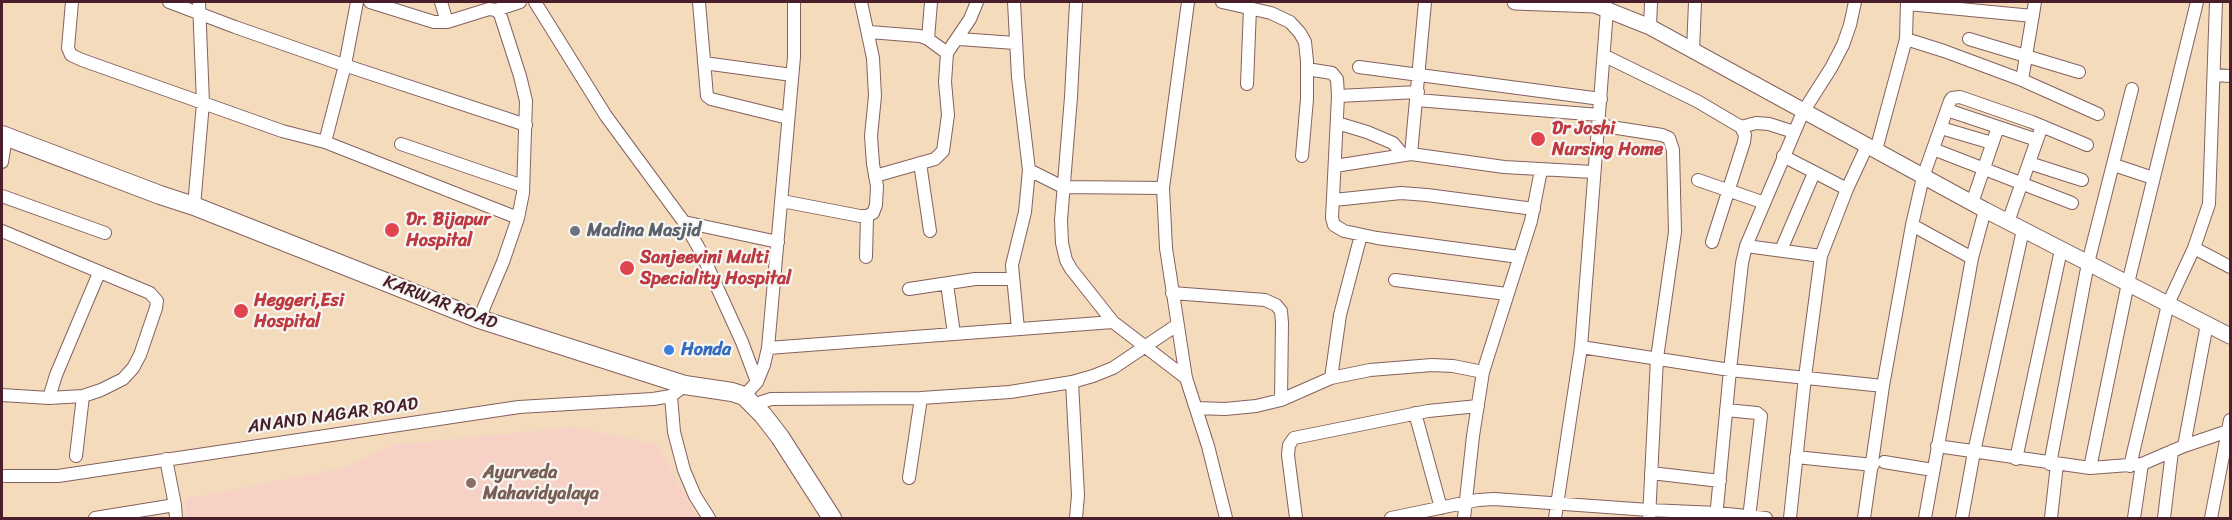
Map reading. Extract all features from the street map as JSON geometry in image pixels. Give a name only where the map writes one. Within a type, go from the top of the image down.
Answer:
[{"type":"highway","name":"KARWAR ROAD","points":[[4,136],[194,206],[478,319],[678,391],[732,392],[748,400]]},
{"type":"highway","points":[[748,400],[780,437],[832,519]]},
{"type":"main road","points":[[1515,2],[1599,6],[1650,27],[1923,177],[2230,336]]},
{"type":"street","points":[[72,2],[68,37],[68,48],[71,55],[282,132],[325,142],[518,218]]},
{"type":"street","points":[[169,2],[199,7],[345,65],[526,125]]},
{"type":"street","points":[[325,142],[345,65],[357,2]]},
{"type":"street","points":[[370,2],[423,20],[447,22],[519,2]]},
{"type":"street","points":[[441,2],[447,22]]},
{"type":"street","points":[[699,2],[707,96],[711,99],[788,118]]},
{"type":"street","points":[[794,2],[792,75],[768,348],[764,365],[748,400],[921,398],[1010,392],[1072,382],[1113,368],[1177,325]]},
{"type":"street","points":[[782,201],[867,216],[873,213],[877,186],[871,136],[875,96],[873,58],[861,2]]},
{"type":"street","points":[[928,39],[932,2]]},
{"type":"street","points":[[875,176],[939,156],[945,143],[948,115],[945,82],[947,53],[959,39],[977,2]]},
{"type":"street","points":[[1014,2],[1015,43],[1029,170],[1025,212],[1012,265],[1018,330]]},
{"type":"street","points":[[1076,2],[1063,187],[1062,243],[1066,260],[1113,322],[1186,378]]},
{"type":"street","points":[[1188,2],[1163,188],[1166,248],[1186,378],[1208,446],[1226,519]]},
{"type":"street","points":[[1222,2],[1250,8],[1272,7],[1290,22],[1305,42],[1307,69],[1302,156]]},
{"type":"street","points":[[1407,154],[1417,96],[1425,2]]},
{"type":"street","points":[[1650,27],[1651,2]]},
{"type":"street","points":[[1693,51],[1695,2]]},
{"type":"street","points":[[1716,516],[1730,370],[1746,246],[1762,202],[1803,112],[1832,68],[1843,45],[1855,2]]},
{"type":"street","points":[[2022,80],[2028,55],[2035,2]]},
{"type":"street","points":[[2090,468],[2128,283],[2197,2]]},
{"type":"street","points":[[2134,519],[2136,465],[2168,304],[2194,248],[2209,204],[2216,2]]},
{"type":"street","points":[[540,3],[606,116],[684,222],[702,252],[757,382]]},
{"type":"street","points":[[1790,519],[1821,256],[1846,189],[1872,148],[1906,39],[1913,3],[2033,16]]},
{"type":"street","points":[[1555,519],[1581,347],[1593,172],[1605,56],[1599,6]]},
{"type":"street","points":[[194,206],[203,103],[199,7]]},
{"type":"street","points":[[1246,84],[1250,8]]},
{"type":"street","points":[[478,319],[503,262],[518,218],[524,186],[525,100],[520,76],[500,14],[496,10]]},
{"type":"street","points":[[868,32],[928,39],[947,53]]},
{"type":"street","points":[[959,39],[1015,43]]},
{"type":"street","points":[[1906,39],[2022,80],[2098,114]]},
{"type":"street","points":[[1969,39],[2079,72]]},
{"type":"street","points":[[1605,56],[1697,101],[1741,127],[1744,142],[1712,242]]},
{"type":"street","points":[[704,63],[792,75]]},
{"type":"street","points":[[1359,67],[1601,99]]},
{"type":"street","points":[[1307,69],[1335,75],[1338,96],[1332,218],[1334,225],[1344,231],[1361,235],[1519,257]]},
{"type":"street","points":[[2215,75],[2230,76]]},
{"type":"street","points":[[2051,518],[2053,464],[2088,262],[2132,89]]},
{"type":"street","points":[[1338,96],[1417,96],[1599,120],[1669,138],[1672,143],[1675,232],[1657,358],[1649,514]]},
{"type":"street","points":[[1864,519],[1879,464],[1883,386],[1912,225],[1923,177],[1952,98],[1960,97],[2042,126],[2087,145]]},
{"type":"street","points":[[1947,110],[2037,140]]},
{"type":"street","points":[[1337,123],[1393,143],[1407,154]]},
{"type":"street","points":[[1741,127],[1756,123],[1769,124],[1794,132]]},
{"type":"street","points":[[2008,222],[2042,126]]},
{"type":"street","points":[[1925,518],[1972,258],[1983,169],[1998,127]]},
{"type":"street","points":[[1941,128],[1992,143]]},
{"type":"street","points":[[2,162],[4,136]]},
{"type":"street","points":[[401,144],[524,186]]},
{"type":"street","points":[[1933,149],[2072,203]]},
{"type":"street","points":[[1335,166],[1407,154],[1504,167],[1593,172]]},
{"type":"street","points":[[1782,156],[1846,189]]},
{"type":"street","points":[[920,163],[930,231]]},
{"type":"street","points":[[2029,163],[2082,180]]},
{"type":"street","points":[[2114,165],[2153,178]]},
{"type":"street","points":[[1029,170],[1063,187],[1163,188]]},
{"type":"street","points":[[1464,519],[1483,372],[1534,209],[1541,170]]},
{"type":"street","points":[[1780,250],[1814,172]]},
{"type":"street","points":[[1698,180],[1762,202]]},
{"type":"street","points":[[1334,200],[1410,194],[1534,209]]},
{"type":"street","points":[[2,196],[105,233]]},
{"type":"street","points":[[866,257],[867,216]]},
{"type":"street","points":[[684,222],[778,242]]},
{"type":"street","points":[[1912,225],[1972,258]]},
{"type":"street","points":[[1962,519],[1974,452],[2023,230]]},
{"type":"street","points":[[2,231],[150,293],[157,301],[140,355],[133,368],[123,379],[83,396],[49,398],[2,395]]},
{"type":"street","points":[[1331,378],[1340,315],[1361,235]]},
{"type":"street","points":[[1746,246],[1821,256]]},
{"type":"street","points":[[2194,248],[2230,267]]},
{"type":"street","points":[[2016,459],[2061,250]]},
{"type":"street","points":[[49,398],[56,375],[99,273]]},
{"type":"street","points":[[909,289],[975,279],[1013,279]]},
{"type":"street","points":[[1395,280],[1507,294]]},
{"type":"street","points":[[947,284],[954,334]]},
{"type":"street","points":[[1172,293],[1265,300],[1276,305],[1281,311],[1282,323],[1281,399]]},
{"type":"street","points":[[768,348],[1113,322]]},
{"type":"street","points":[[2164,519],[2207,324]]},
{"type":"street","points":[[1581,347],[1730,370],[1883,386]]},
{"type":"street","points":[[1196,408],[1256,406],[1281,399],[1331,378],[1401,366],[1453,366],[1483,372]]},
{"type":"street","points":[[1072,382],[1078,495],[1076,519]]},
{"type":"street","points":[[678,391],[674,432],[684,470],[695,496],[709,519]]},
{"type":"street","name":"ANAND NAGAR ROAD","points":[[2,476],[58,476],[519,407],[678,391]]},
{"type":"street","points":[[76,456],[83,396]]},
{"type":"street","points":[[909,478],[921,398]]},
{"type":"street","points":[[1296,519],[1288,455],[1289,445],[1294,438],[1415,414],[1478,406]]},
{"type":"street","points":[[1726,410],[1757,413],[1761,416],[1749,517]]},
{"type":"street","points":[[1415,414],[1441,508]]},
{"type":"street","points":[[1937,446],[2090,468],[2136,465],[2229,426]]},
{"type":"street","points":[[2211,519],[2229,426]]},
{"type":"street","points":[[1796,457],[1933,470]]},
{"type":"street","points":[[166,459],[176,519]]},
{"type":"street","points":[[1651,473],[1720,481]]},
{"type":"street","points":[[1391,519],[1466,502],[1494,499],[1649,514],[1766,519]]},
{"type":"street","points":[[100,518],[175,505]]},
{"type":"shaded area","name":"Ayurveda Mahavidyalaya","points":[[574,427],[658,445],[697,518],[186,518],[185,499],[343,468],[393,445]]},
{"type":"place","name":"Dr Joshi Nursing Home","points":[[1538,139]]},
{"type":"place","name":"Dr. Bijapur Hospital","points":[[392,230]]},
{"type":"place","name":"Madina Masjid","points":[[575,231]]},
{"type":"place","name":"Sanjeevini Multi Speciality Hospital","points":[[627,268]]},
{"type":"place","name":"Heggeri,Esi Hospital","points":[[241,311]]},
{"type":"place","name":"Honda","points":[[669,350]]},
{"type":"place","name":"Ayurveda Mahavidyalaya","points":[[471,483]]}]
